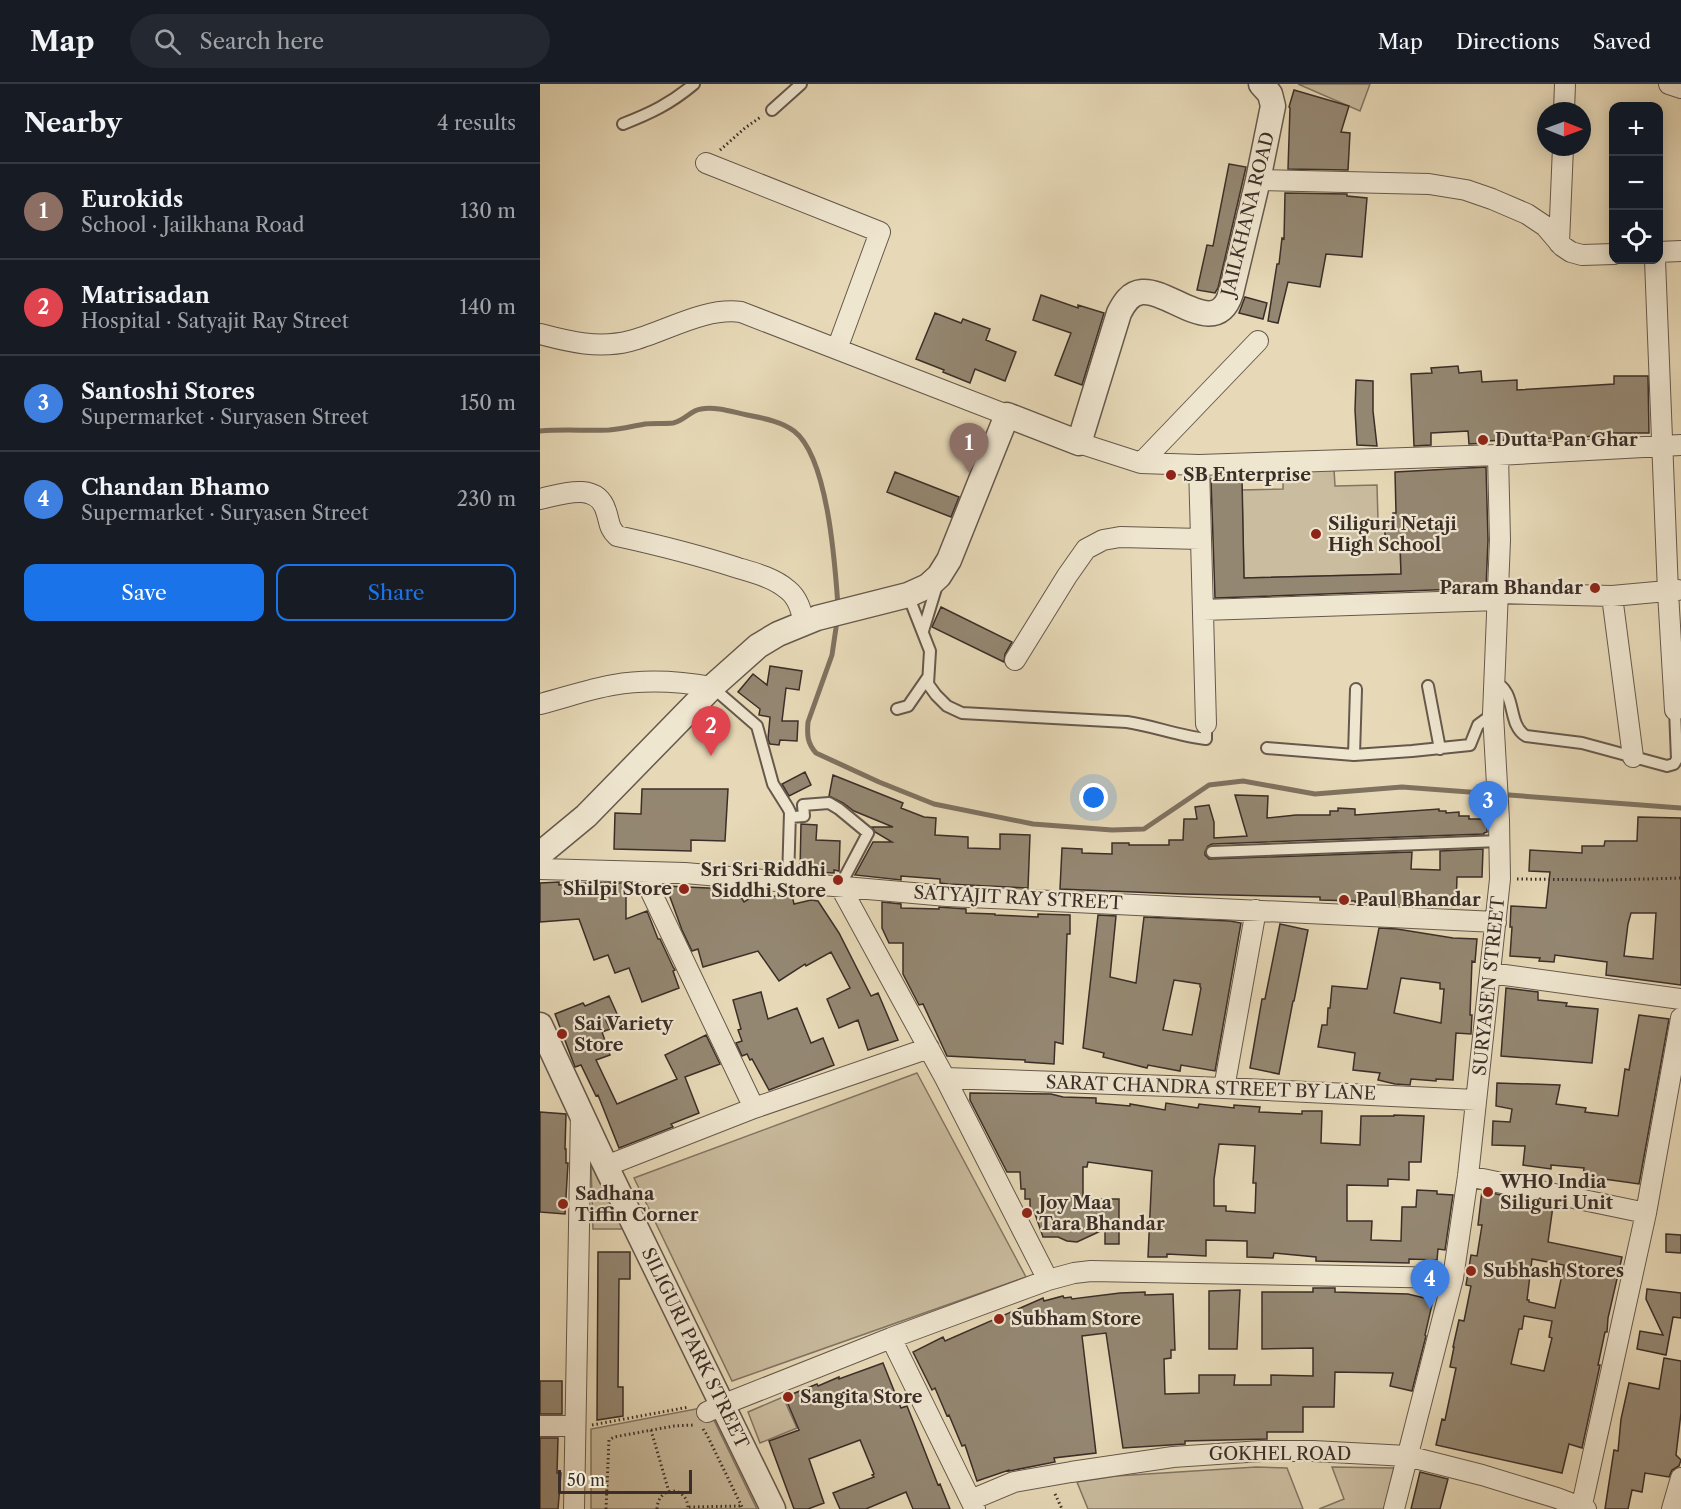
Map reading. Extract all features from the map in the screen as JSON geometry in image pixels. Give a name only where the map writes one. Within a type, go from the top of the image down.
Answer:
[{"type":"street","name":"JAILKHANA ROAD","points":[[1079,443],[1119,313],[1128,298],[1143,292],[1152,293],[1198,312],[1206,313],[1221,310],[1228,303],[1258,180],[1273,106],[1273,99],[1261,84]]},
{"type":"street","points":[[1564,102],[1565,84]]},
{"type":"street","points":[[1670,84],[1681,88]]},
{"type":"street","points":[[1559,243],[1563,156]]},
{"type":"street","points":[[706,163],[880,232],[837,349]]},
{"type":"street","points":[[1258,180],[1429,184],[1467,190],[1527,214],[1545,226],[1559,243],[1571,252],[1582,255],[1609,254]]},
{"type":"street","points":[[1663,252],[1681,251]]},
{"type":"street","points":[[1654,264],[1661,446],[1674,591],[1678,710]]},
{"type":"street","points":[[540,333],[577,343],[612,345],[714,313],[730,311],[750,315],[1079,443],[1141,463],[1200,465],[1498,455],[1681,445]]},
{"type":"street","points":[[1141,463],[1258,341]]},
{"type":"street","points":[[540,854],[586,816],[712,687],[758,646],[810,620],[897,598],[928,586],[939,576],[949,560],[1007,415]]},
{"type":"street","name":"SURYASEN STREET","points":[[1394,1509],[1453,1278],[1468,1176],[1496,922],[1500,879],[1500,841],[1493,714],[1499,596],[1498,455]]},
{"type":"street","points":[[1200,465],[1206,723]]},
{"type":"street","points":[[540,499],[581,491],[590,493],[600,498],[611,529],[617,536],[696,554],[762,576],[788,589],[810,620]]},
{"type":"street","points":[[1015,660],[1086,549],[1103,540],[1120,537],[1201,539]]},
{"type":"street","points":[[1203,610],[1499,596],[1612,596],[1674,591]]},
{"type":"street","points":[[1612,596],[1633,757]]},
{"type":"street","points":[[540,704],[612,685],[649,681],[678,681],[712,687]]},
{"type":"street","name":"SATYAJIT RAY STREET","points":[[540,869],[685,873],[947,896],[1496,922]]},
{"type":"street","points":[[642,873],[754,1108]]},
{"type":"street","points":[[840,886],[945,1078],[1048,1280]]},
{"type":"street","points":[[1224,1088],[1256,910]]},
{"type":"street","points":[[1490,972],[1681,999]]},
{"type":"street","points":[[1583,1508],[1646,1213],[1681,1018]]},
{"type":"street","name":"SILIGURI PARK STREET","points":[[540,1025],[606,1166],[714,1409],[774,1509]]},
{"type":"street","points":[[606,1166],[754,1108],[928,1048]]},
{"type":"street","name":"SARAT CHANDRA STREET BY LANE","points":[[945,1078],[1476,1100]]},
{"type":"street","points":[[574,1509],[580,1426],[581,1111]]},
{"type":"street","points":[[1468,1176],[1646,1213]]},
{"type":"street","points":[[714,1409],[891,1338],[1048,1280],[1074,1273],[1091,1271],[1453,1278]]},
{"type":"street","points":[[891,1338],[973,1504]]},
{"type":"street","points":[[540,1426],[580,1426]]},
{"type":"street","name":"GOKHEL ROAD","points":[[973,1504],[1014,1482],[1071,1472],[1173,1457],[1262,1451],[1313,1451],[1407,1456],[1482,1475],[1583,1508]]},
{"type":"street","points":[[1672,1509],[1681,1478]]},
{"type":"lane","points":[[622,124],[656,111],[694,84]]},
{"type":"lane","points":[[772,110],[801,84]]},
{"type":"lane","points":[[923,631],[939,576]]},
{"type":"lane","points":[[897,598],[923,631],[930,651],[928,684],[947,706],[962,713],[1127,722],[1206,739],[1206,723]]},
{"type":"lane","points":[[897,708],[908,705],[928,677]]},
{"type":"lane","points":[[1494,682],[1500,684],[1507,692],[1517,727],[1526,736],[1582,743],[1667,766],[1674,764],[1677,759],[1678,710]]},
{"type":"lane","points":[[1428,686],[1440,749]]},
{"type":"lane","points":[[712,687],[757,726],[772,784],[788,808],[790,817],[788,881]]},
{"type":"lane","points":[[1354,755],[1356,689]]},
{"type":"lane","points":[[1267,748],[1354,755],[1470,745],[1478,724],[1493,714]]},
{"type":"lane","points":[[790,817],[804,816],[803,805],[829,803],[868,833],[840,886]]},
{"type":"lane","points":[[1212,852],[1500,841]]},
{"type":"path","points":[[706,163],[745,128],[772,110]]},
{"type":"path","points":[[1500,879],[1681,878]]},
{"type":"path","points":[[580,1426],[711,1403],[714,1409]]},
{"type":"path","points":[[606,1509],[609,1440],[651,1430],[689,1425],[702,1429],[742,1507],[688,1508],[687,1499],[677,1491],[660,1497],[657,1509]]},
{"type":"path","points":[[651,1430],[669,1492]]},
{"type":"shaded area","points":[[1298,84],[1370,84],[1360,111]]},
{"type":"shaded area","points":[[1334,469],[1335,486],[1377,485],[1378,520],[1385,520],[1385,545],[1400,544],[1401,574],[1244,578],[1242,490],[1283,489],[1283,471]]},
{"type":"shaded area","points":[[917,1073],[1026,1277],[732,1381],[634,1178]]},
{"type":"shaded area","points":[[591,1165],[623,1229],[593,1229]]},
{"type":"shaded area","points":[[783,1397],[797,1428],[760,1443],[748,1412]]},
{"type":"shaded area","points":[[701,1408],[712,1416],[757,1509],[591,1509],[591,1429]]},
{"type":"shaded area","points":[[1256,1467],[1287,1468],[1303,1509],[1088,1509],[1077,1482],[1116,1476]]},
{"type":"shaded area","points":[[1332,1467],[1394,1468],[1384,1509],[1319,1509],[1344,1499]]},
{"type":"building","points":[[1294,90],[1349,106],[1341,132],[1350,133],[1348,170],[1288,169],[1289,107]]},
{"type":"building","points":[[1229,164],[1246,167],[1218,288],[1215,293],[1197,290],[1207,245],[1213,246]]},
{"type":"building","points":[[1285,193],[1347,194],[1347,196],[1367,198],[1362,257],[1326,254],[1320,287],[1288,282],[1278,323],[1268,321],[1282,238],[1284,239]]},
{"type":"building","points":[[1041,295],[1078,308],[1078,305],[1104,313],[1082,385],[1055,375],[1071,333],[1033,320]]},
{"type":"building","points":[[1245,297],[1267,303],[1263,319],[1239,313]]},
{"type":"building","points":[[935,313],[961,323],[963,319],[990,329],[986,340],[1016,352],[1005,381],[975,369],[970,383],[916,359]]},
{"type":"building","points":[[1458,366],[1459,373],[1481,371],[1482,382],[1517,380],[1517,390],[1614,384],[1614,376],[1648,376],[1649,433],[1601,433],[1601,436],[1486,441],[1486,443],[1469,444],[1468,431],[1431,433],[1431,445],[1414,446],[1411,374],[1432,373],[1431,368]]},
{"type":"building","points":[[1356,380],[1373,381],[1373,411],[1377,446],[1357,445]]},
{"type":"building","points":[[1486,467],[1488,540],[1486,588],[1215,598],[1211,479],[1242,478],[1244,578],[1401,574],[1400,544],[1385,545],[1385,520],[1393,520],[1393,513],[1396,513],[1395,472]]},
{"type":"building","points":[[895,472],[959,497],[951,517],[887,492]]},
{"type":"building","points":[[941,607],[1012,642],[1005,654],[1004,662],[932,627]]},
{"type":"building","points":[[770,666],[802,671],[799,690],[786,688],[782,721],[798,721],[797,741],[780,740],[779,745],[770,744],[768,739],[770,717],[759,715],[760,709],[738,692],[753,674],[767,685]]},
{"type":"building","points":[[805,772],[811,785],[789,796],[782,784]]},
{"type":"building","points":[[833,775],[903,803],[901,808],[924,817],[936,818],[935,835],[968,837],[968,848],[1000,849],[1000,834],[1030,835],[1028,888],[948,884],[940,883],[940,879],[901,876],[901,880],[855,875],[873,842],[892,842],[875,832],[872,827],[893,827],[854,811],[829,796]]},
{"type":"building","points":[[642,789],[728,789],[725,841],[691,840],[691,851],[614,849],[615,813],[641,814]]},
{"type":"building","points":[[1235,795],[1268,796],[1267,818],[1330,815],[1330,811],[1338,811],[1338,808],[1355,809],[1355,815],[1439,809],[1446,813],[1459,812],[1459,816],[1469,816],[1469,819],[1487,819],[1487,832],[1484,834],[1212,844],[1205,852],[1209,859],[1412,852],[1411,869],[1440,870],[1440,851],[1483,849],[1482,877],[1457,877],[1456,907],[1372,904],[1372,902],[1320,900],[1320,897],[1060,889],[1062,848],[1082,849],[1082,853],[1112,854],[1112,843],[1169,845],[1169,840],[1183,840],[1184,819],[1197,819],[1195,807],[1209,805],[1214,822],[1214,838],[1247,836]]},
{"type":"building","points":[[1638,817],[1681,818],[1681,985],[1606,975],[1607,962],[1555,955],[1554,962],[1539,961],[1540,958],[1510,956],[1511,906],[1546,908],[1550,872],[1529,871],[1530,850],[1582,853],[1582,846],[1604,846],[1605,841],[1637,841]],"holes":[[[1631,913],[1656,913],[1653,959],[1624,956]]]},
{"type":"building","points":[[801,824],[817,825],[816,840],[840,841],[839,871],[834,870],[834,873],[800,871]]},
{"type":"building","points":[[559,882],[559,885],[626,883],[626,919],[647,911],[658,939],[675,970],[673,971],[679,988],[642,1002],[629,968],[615,973],[608,955],[594,960],[579,919],[540,922],[540,883]]},
{"type":"building","points":[[666,886],[729,889],[733,895],[738,892],[744,902],[760,892],[763,897],[792,895],[794,904],[811,900],[818,901],[839,933],[871,996],[878,993],[898,1040],[868,1050],[858,1020],[839,1028],[827,999],[850,988],[831,952],[806,966],[805,964],[779,981],[758,951],[703,967],[698,949],[692,951],[682,930]]},
{"type":"building","points":[[882,902],[901,904],[901,908],[966,909],[966,913],[1038,917],[1038,914],[1070,915],[1070,934],[1067,934],[1063,1044],[1055,1042],[1054,1064],[1025,1062],[1025,1060],[947,1056],[923,1004],[919,1005],[903,974],[903,943],[889,943],[882,928]]},
{"type":"building","points":[[1098,915],[1116,916],[1110,977],[1136,983],[1144,917],[1241,923],[1215,1071],[1181,1065],[1180,1071],[1148,1065],[1147,1068],[1103,1057],[1104,1053],[1083,1048]],"holes":[[[1174,980],[1200,984],[1192,1035],[1163,1030]]]},
{"type":"building","points":[[1280,924],[1308,930],[1279,1074],[1250,1068],[1262,999],[1265,999]]},
{"type":"building","points":[[1379,928],[1477,939],[1475,962],[1472,961],[1471,1034],[1456,1033],[1453,1080],[1411,1079],[1410,1085],[1378,1080],[1380,1073],[1353,1070],[1355,1053],[1318,1047],[1322,1025],[1327,1025],[1332,986],[1367,989]],"holes":[[[1401,978],[1440,983],[1440,989],[1444,989],[1441,1023],[1394,1013]]]},
{"type":"building","points":[[1506,988],[1538,992],[1538,1000],[1598,1009],[1592,1063],[1501,1056]]},
{"type":"building","points":[[761,992],[768,1019],[797,1008],[811,1043],[823,1038],[834,1065],[769,1090],[752,1059],[750,1060],[747,1054],[742,1056],[736,1043],[742,1041],[733,1000]]},
{"type":"building","points":[[609,996],[618,1016],[606,1021],[610,1029],[602,1032],[610,1055],[596,1060],[617,1104],[677,1079],[665,1055],[706,1035],[720,1064],[685,1077],[699,1113],[671,1124],[673,1127],[619,1148],[598,1095],[596,1096],[581,1065],[575,1067],[555,1014],[583,1003],[585,1006]]},
{"type":"building","points":[[1639,1015],[1669,1019],[1639,1184],[1583,1176],[1584,1168],[1551,1165],[1551,1169],[1523,1165],[1525,1146],[1492,1145],[1493,1121],[1510,1122],[1512,1109],[1496,1106],[1497,1083],[1560,1085],[1556,1104],[1586,1108],[1585,1112],[1618,1116],[1625,1069],[1629,1070]]},
{"type":"building","points":[[970,1093],[1051,1094],[1063,1097],[1096,1098],[1096,1103],[1130,1106],[1130,1104],[1165,1110],[1166,1103],[1198,1108],[1199,1104],[1234,1108],[1234,1105],[1260,1107],[1259,1112],[1302,1114],[1302,1111],[1322,1111],[1321,1143],[1360,1145],[1361,1116],[1424,1116],[1421,1162],[1409,1162],[1409,1180],[1388,1179],[1388,1186],[1347,1185],[1347,1221],[1372,1221],[1371,1240],[1401,1241],[1402,1207],[1416,1207],[1417,1190],[1453,1195],[1445,1250],[1438,1249],[1437,1260],[1409,1259],[1409,1263],[1316,1261],[1316,1257],[1274,1253],[1273,1258],[1247,1257],[1247,1241],[1206,1240],[1206,1256],[1167,1254],[1167,1257],[1148,1257],[1152,1171],[1088,1162],[1087,1167],[1083,1167],[1083,1199],[1119,1199],[1119,1244],[1105,1244],[1105,1229],[1077,1242],[1058,1237],[1043,1237],[1034,1211],[1030,1211],[1030,1199],[1025,1199],[1025,1189],[1021,1189],[1020,1172],[1007,1172],[970,1100]],"holes":[[[1219,1144],[1255,1146],[1253,1183],[1256,1183],[1255,1213],[1226,1211],[1226,1206],[1214,1206],[1214,1179]]]},
{"type":"building","points":[[540,1112],[566,1114],[565,1149],[566,1163],[568,1163],[565,1214],[540,1212]]},
{"type":"building","points":[[1482,1191],[1553,1206],[1548,1242],[1622,1257],[1582,1448],[1569,1444],[1562,1473],[1436,1445],[1442,1419],[1445,1420],[1456,1368],[1450,1367],[1453,1347],[1459,1320],[1464,1321],[1471,1286],[1466,1285],[1471,1255],[1477,1256],[1482,1225],[1478,1225]],"holes":[[[1532,1259],[1564,1265],[1555,1308],[1527,1300]],[[1524,1316],[1552,1321],[1549,1337],[1552,1338],[1544,1371],[1511,1364]]]},
{"type":"building","points":[[1666,1234],[1681,1235],[1681,1253],[1666,1252]]},
{"type":"building","points":[[598,1252],[630,1252],[630,1279],[619,1279],[618,1387],[623,1387],[623,1416],[597,1420]]},
{"type":"building","points":[[1313,1288],[1335,1288],[1335,1292],[1408,1294],[1433,1300],[1412,1391],[1390,1386],[1393,1373],[1335,1372],[1334,1407],[1303,1407],[1303,1432],[1267,1432],[1267,1439],[1185,1441],[1185,1444],[1123,1448],[1106,1333],[1082,1336],[1096,1453],[1054,1458],[1055,1462],[1009,1470],[977,1481],[965,1445],[962,1446],[935,1388],[932,1390],[913,1352],[943,1337],[945,1341],[1043,1298],[1044,1301],[1063,1296],[1072,1299],[1120,1293],[1173,1294],[1175,1350],[1171,1350],[1171,1358],[1164,1359],[1165,1394],[1199,1393],[1199,1375],[1235,1375],[1234,1385],[1271,1385],[1271,1375],[1313,1376],[1313,1348],[1262,1349],[1262,1292],[1313,1292]]},
{"type":"building","points":[[1647,1289],[1681,1293],[1681,1318],[1673,1317],[1666,1355],[1637,1349],[1640,1331],[1663,1335],[1646,1299]]},
{"type":"building","points":[[1240,1290],[1237,1349],[1209,1349],[1209,1291]]},
{"type":"building","points":[[1664,1358],[1681,1361],[1681,1413],[1676,1455],[1681,1460],[1679,1466],[1672,1470],[1669,1477],[1645,1473],[1642,1492],[1632,1490],[1628,1509],[1605,1509],[1614,1450],[1618,1451],[1621,1419],[1629,1383],[1659,1389]]},
{"type":"building","points":[[883,1363],[901,1408],[907,1406],[938,1485],[940,1484],[950,1509],[913,1509],[906,1492],[866,1509],[840,1509],[833,1493],[874,1477],[860,1440],[809,1459],[824,1503],[808,1509],[794,1509],[769,1441],[799,1430],[785,1397]]},
{"type":"building","points":[[540,1381],[562,1381],[562,1414],[540,1414]]},
{"type":"building","points":[[540,1438],[558,1438],[557,1473],[561,1473],[558,1509],[540,1509]]},
{"type":"building","points":[[1420,1472],[1448,1479],[1440,1509],[1411,1509]]},
{"type":"waterway","points":[[540,431],[609,430],[645,424],[673,423],[697,410],[706,408],[765,419],[789,428],[806,444],[815,463],[822,487],[832,539],[838,606]]},
{"type":"waterway","points":[[837,621],[832,655],[808,722],[811,746],[816,753],[934,804],[1033,824],[1112,830],[1144,829],[1209,785],[1243,781],[1315,794],[1402,787],[1681,808]]},
{"type":"place","name":"Dutta Pan Ghar","points":[[1483,440]]},
{"type":"place","name":"Eurokids","points":[[969,473]]},
{"type":"place","name":"SB Enterprise","points":[[1171,475]]},
{"type":"place","name":"Siliguri Netaji High School","points":[[1316,534]]},
{"type":"place","name":"Param Bhandar","points":[[1595,588]]},
{"type":"place","name":"Matrisadan","points":[[711,756]]},
{"type":"place","name":"Santoshi Stores","points":[[1488,831]]},
{"type":"place","name":"Sri Sri Riddhi Siddhi Store","points":[[838,880]]},
{"type":"place","name":"Shilpi Store","points":[[684,889]]},
{"type":"place","name":"Paul Bhandar","points":[[1344,900]]},
{"type":"place","name":"Sai Variety Store","points":[[562,1034]]},
{"type":"place","name":"WHO India Siliguri Unit","points":[[1488,1192]]},
{"type":"place","name":"Sadhana Tiffin Corner","points":[[563,1204]]},
{"type":"place","name":"Joy Maa Tara Bhandar","points":[[1027,1213]]},
{"type":"place","name":"Subhash Stores","points":[[1471,1271]]},
{"type":"place","name":"Chandan Bhamo","points":[[1430,1309]]},
{"type":"place","name":"Subham Store","points":[[999,1319]]},
{"type":"place","name":"Sangita Store","points":[[788,1397]]}]
